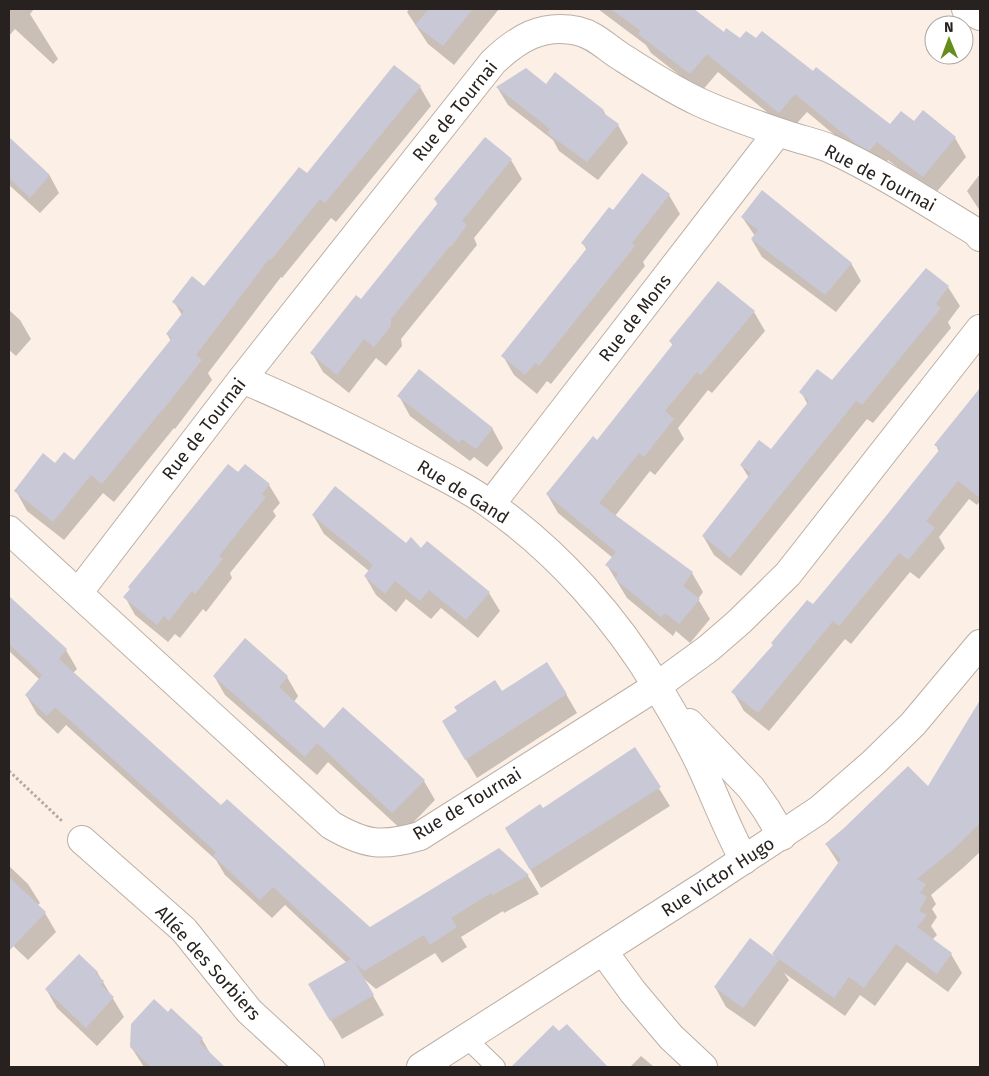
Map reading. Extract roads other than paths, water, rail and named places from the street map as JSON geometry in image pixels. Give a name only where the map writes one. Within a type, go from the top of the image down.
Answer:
[{"type":"street","points":[[966,9],[980,16]]},
{"type":"street","name":"Rue de Tournai","points":[[78,593],[242,379],[492,62],[523,37],[539,32],[560,30],[577,31],[595,38],[636,66],[698,101],[739,119],[830,149],[861,165],[910,192],[976,232],[980,237]]},
{"type":"street","name":"Rue de Mons","points":[[491,504],[778,132]]},
{"type":"street","name":"Rue de Tournai","points":[[9,530],[331,825],[352,837],[375,843],[398,842],[420,836],[657,686],[709,648],[732,628],[788,574],[980,329]]},
{"type":"street","name":"Rue de Gand","points":[[242,379],[345,425],[491,504],[535,540],[598,605],[625,637],[657,686]]},
{"type":"street","name":"Rue Victor Hugo","points":[[421,1067],[782,836],[819,810],[873,763],[913,724],[980,644]]},
{"type":"street","points":[[657,686],[683,717],[750,788],[766,809],[782,836]]},
{"type":"street","points":[[657,686],[698,761],[729,832],[744,860]]},
{"type":"street","name":"Allée des Sorbiers","points":[[82,840],[184,930],[249,1011],[310,1067]]},
{"type":"street","points":[[603,951],[633,992],[671,1036],[703,1067]]},
{"type":"lane","points":[[467,1039],[496,1067]]}]
